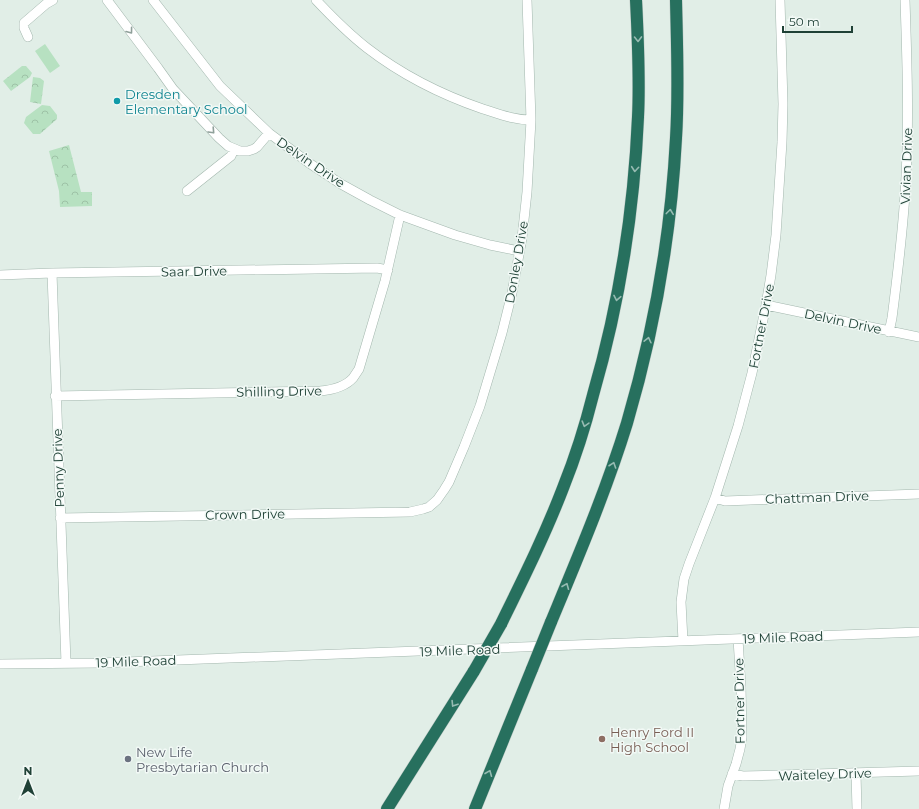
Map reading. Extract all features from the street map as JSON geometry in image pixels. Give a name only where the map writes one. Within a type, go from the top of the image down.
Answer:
[{"type":"highway","points":[[387,809],[474,671],[501,624],[531,564],[564,487],[585,425],[611,327],[623,268],[633,197],[638,116],[638,32],[636,0]]},
{"type":"highway","points":[[475,809],[599,505],[615,460],[636,390],[652,325],[661,274],[675,159],[678,90],[676,0]]},
{"type":"street","points":[[28,38],[24,28],[24,23],[46,4],[53,0]]},
{"type":"street","points":[[106,0],[173,89],[228,146],[240,151],[248,152],[261,144],[269,133]]},
{"type":"street","name":"Delvin Drive","points":[[153,0],[220,86],[269,133],[309,163],[341,184],[400,215],[455,235],[490,245],[520,251]]},
{"type":"street","points":[[316,0],[336,21],[368,48],[405,74],[464,103],[510,118],[531,120]]},
{"type":"street","name":"Donley Drive","points":[[429,507],[437,500],[446,486],[464,447],[480,406],[502,333],[512,293],[520,251],[527,192],[531,120],[527,0]]},
{"type":"street","name":"Fortner Drive","points":[[683,641],[681,602],[684,579],[715,498],[738,426],[752,373],[771,275],[776,235],[782,142],[780,0]]},
{"type":"street","name":"Vivian Drive","points":[[889,332],[903,229],[906,176],[907,128],[905,0]]},
{"type":"street","points":[[186,191],[231,156],[234,149]]},
{"type":"street","name":"Shilling Drive","points":[[56,396],[320,391],[337,388],[353,378],[359,369],[388,270],[400,215]]},
{"type":"street","name":"Saar Drive","points":[[0,275],[377,268],[388,270]]},
{"type":"street","name":"Penny Drive","points":[[52,273],[66,663]]},
{"type":"street","name":"Delvin Drive","points":[[766,305],[889,332],[919,337]]},
{"type":"street","name":"Chattman Drive","points":[[715,498],[725,500],[919,494]]},
{"type":"street","name":"Crown Drive","points":[[60,518],[410,512],[429,507]]},
{"type":"street","name":"19 Mile Road","points":[[0,664],[99,663],[919,632]]},
{"type":"street","name":"Fortner Drive","points":[[724,809],[728,786],[736,764],[742,737],[738,639]]},
{"type":"street","name":"Waiteley Drive","points":[[732,774],[743,776],[856,774],[919,771]]},
{"type":"street","points":[[856,774],[857,809]]},
{"type":"green space","points":[[45,44],[60,66],[50,73],[35,51]]},
{"type":"green space","points":[[22,66],[26,66],[32,73],[30,77],[11,91],[3,81]]},
{"type":"green space","points":[[33,77],[40,78],[44,81],[41,104],[30,102]]},
{"type":"green space","points":[[42,105],[50,106],[57,115],[57,119],[40,134],[33,134],[24,123],[26,117]]},
{"type":"green space","points":[[69,145],[81,192],[92,192],[92,206],[60,207],[59,191],[49,151]]},
{"type":"place","name":"Dresden Elementary School","points":[[117,101]]},
{"type":"place","name":"Henry Ford II High School","points":[[602,739]]},
{"type":"place","name":"New Life Presbytarian Church","points":[[128,759]]}]
